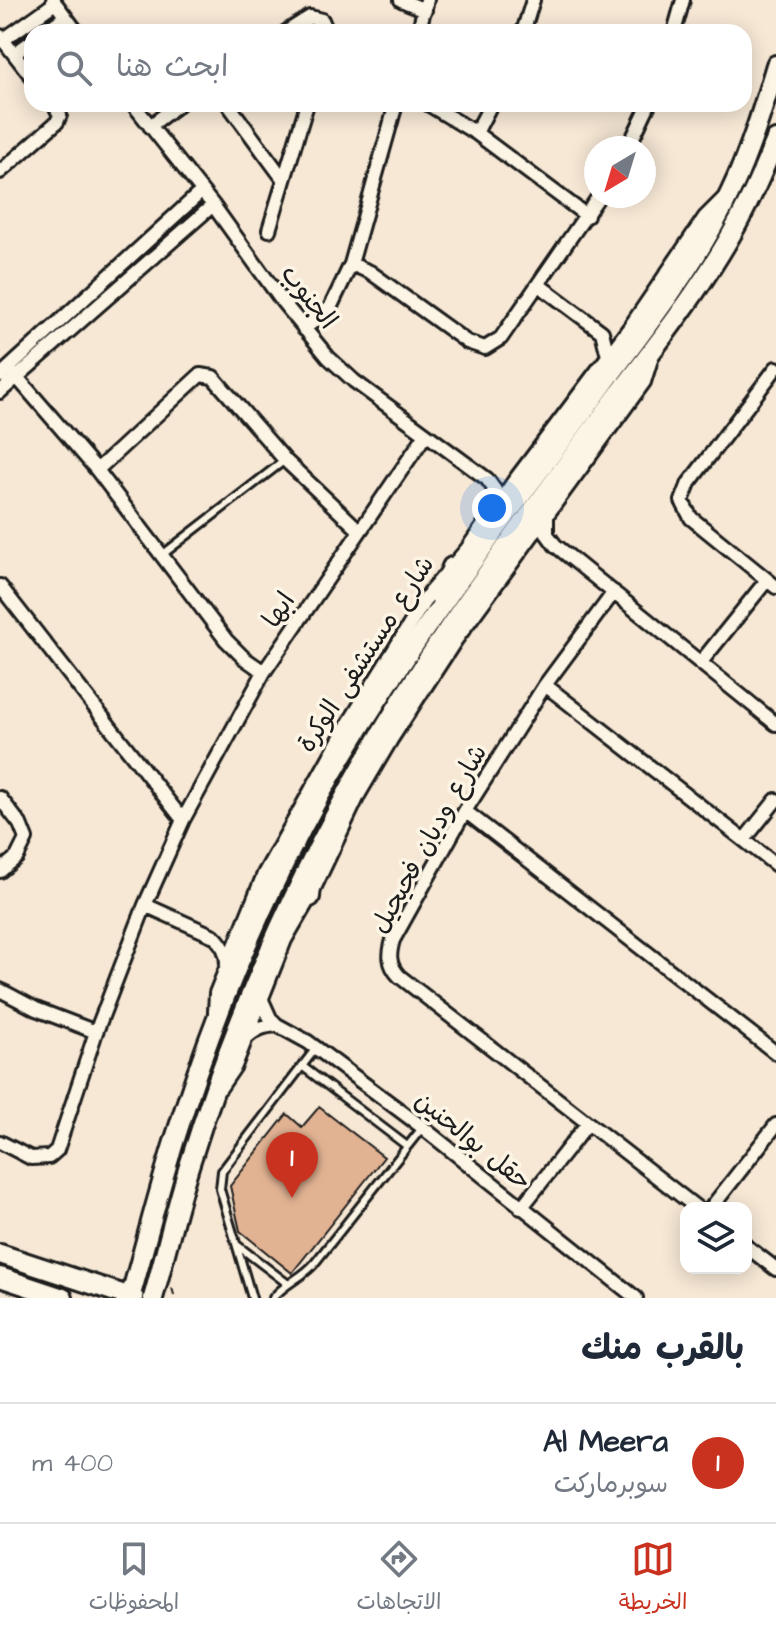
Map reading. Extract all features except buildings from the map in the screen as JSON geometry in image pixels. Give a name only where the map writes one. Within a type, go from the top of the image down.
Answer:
[{"type":"street","points":[[401,0],[426,5]]},
{"type":"street","points":[[526,24],[533,0]]},
{"type":"street","points":[[676,24],[683,0]]},
{"type":"street","points":[[24,67],[2,38],[54,2],[71,24]]},
{"type":"street","points":[[55,24],[65,17]]},
{"type":"street","points":[[299,24],[310,17],[322,20],[324,24]]},
{"type":"street","points":[[14,54],[24,47]]},
{"type":"street","name":"شارع مستشفى الوكرة","points":[[131,1297],[174,1143],[216,1019],[275,883],[353,738],[438,610],[667,296],[705,239],[730,193],[757,130],[776,65]]},
{"type":"street","points":[[0,172],[57,122],[58,112]]},
{"type":"street","name":"الجنوب","points":[[139,112],[213,205],[304,329],[340,369],[487,479]]},
{"type":"street","points":[[150,126],[168,112]]},
{"type":"street","points":[[234,112],[284,180]]},
{"type":"street","points":[[269,230],[305,112]]},
{"type":"street","points":[[304,329],[330,308],[351,264],[394,112]]},
{"type":"street","points":[[441,112],[476,133],[587,216]]},
{"type":"street","points":[[476,133],[487,112]]},
{"type":"street","points":[[634,136],[645,112]]},
{"type":"street","points":[[153,1298],[189,1165],[211,1099],[261,968],[315,850],[386,723],[478,588],[722,250],[749,201],[776,140]]},
{"type":"street","points":[[0,392],[9,373],[202,191]]},
{"type":"street","name":"شارع مستشفى الوكرة","points":[[216,1019],[216,993],[264,874],[347,726],[430,592],[452,567],[630,327],[705,217],[730,193]]},
{"type":"street","points":[[9,373],[213,205]]},
{"type":"street","points":[[351,264],[370,272],[467,342],[485,348],[501,338],[592,208]]},
{"type":"street","points":[[539,285],[602,332],[611,333],[630,327]]},
{"type":"street","points":[[602,332],[608,356]]},
{"type":"street","points":[[211,1099],[226,1081],[285,940],[310,897],[339,832],[392,738],[455,641],[644,382],[655,346]]},
{"type":"street","points":[[701,662],[772,583],[691,518],[682,501],[689,483],[775,370]]},
{"type":"street","points":[[9,373],[97,470],[226,640],[264,672]]},
{"type":"street","points":[[97,470],[200,375],[213,377],[285,460],[360,531]]},
{"type":"street","name":"ابها","points":[[0,1142],[31,1158],[49,1157],[57,1150],[96,1032],[145,905],[183,820],[264,672],[426,434]]},
{"type":"street","points":[[487,479],[500,483],[514,481]]},
{"type":"street","points":[[487,479],[495,490],[497,503]]},
{"type":"street","points":[[547,514],[547,534],[555,545],[776,724]]},
{"type":"street","points":[[523,549],[535,543],[555,545]]},
{"type":"street","points":[[438,610],[441,593],[452,567]]},
{"type":"street","points":[[478,588],[504,573]]},
{"type":"street","points":[[0,586],[183,820]]},
{"type":"street","name":"شارع وديان فحيحيل","points":[[614,592],[545,685],[465,811],[393,940],[390,951],[393,969],[689,1202]]},
{"type":"street","points":[[545,685],[776,865]]},
{"type":"street","points":[[0,798],[20,824],[26,839],[17,857],[0,871]]},
{"type":"street","points":[[744,840],[776,800]]},
{"type":"street","points":[[465,811],[776,1053]]},
{"type":"street","points":[[310,897],[315,850]]},
{"type":"street","points":[[253,903],[275,883]]},
{"type":"street","points":[[145,905],[214,936],[227,954],[227,966]]},
{"type":"street","points":[[214,936],[234,934],[243,928]]},
{"type":"street","points":[[0,990],[36,1009],[96,1032]]},
{"type":"street","name":"حقل بوالحنين","points":[[261,998],[270,1018],[277,1025],[295,1033],[422,1127],[636,1298]]},
{"type":"street","points":[[245,1039],[265,1025],[277,1025]]},
{"type":"street","points":[[521,1208],[588,1123]]},
{"type":"street","points":[[716,1202],[776,1125]]},
{"type":"street","points":[[752,1251],[776,1269]]},
{"type":"street","points":[[0,1254],[131,1297]]},
{"type":"street","points":[[0,1277],[63,1298]]},
{"type":"lane","points":[[162,555],[285,460]]},
{"type":"lane","points":[[252,1298],[220,1189],[222,1171],[316,1048]]},
{"type":"lane","points":[[302,1066],[407,1146]]},
{"type":"lane","points":[[273,1298],[288,1284],[304,1276],[422,1127]]},
{"type":"lane","points":[[235,1244],[288,1284]]},
{"type":"place","name":"Al Meera","points":[[292,1198]]}]
